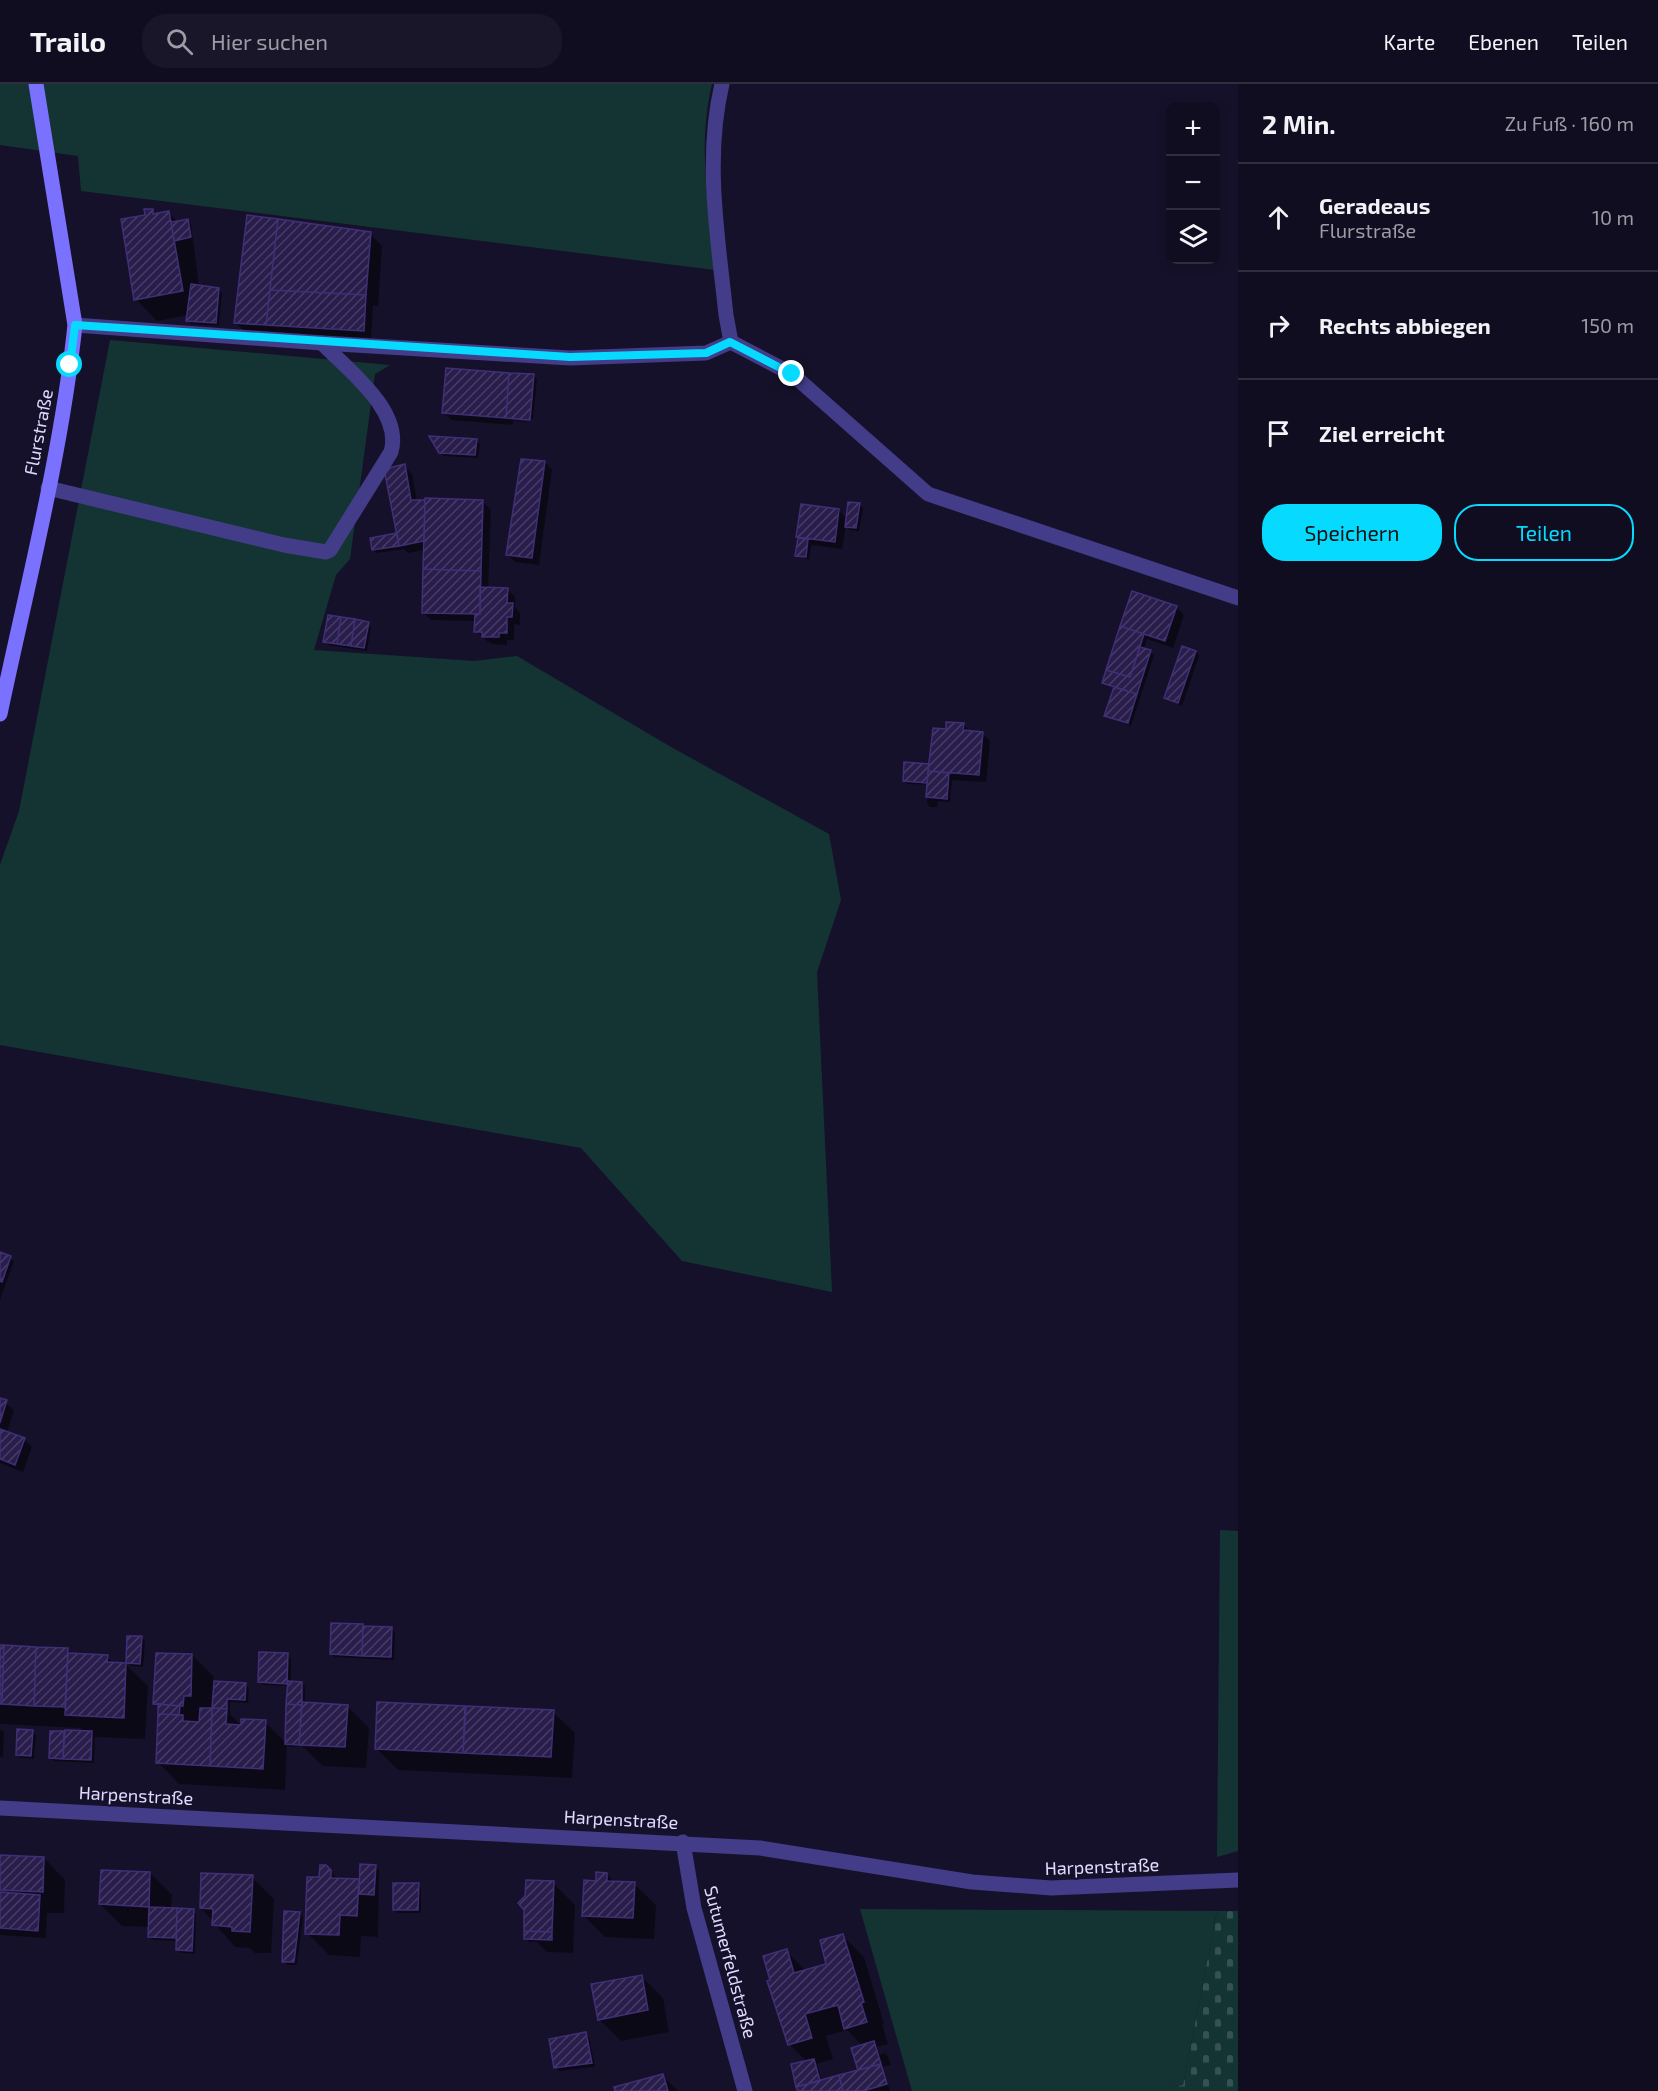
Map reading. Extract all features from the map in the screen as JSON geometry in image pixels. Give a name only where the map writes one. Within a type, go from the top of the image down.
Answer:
[{"type":"street","name":"Flurstraße","points":[[0,714],[48,488],[75,325],[36,84]]},
{"type":"street","points":[[722,84],[715,116],[712,152],[724,303],[730,342]]},
{"type":"street","points":[[75,325],[322,343],[570,357],[706,353],[730,342]]},
{"type":"street","points":[[730,342],[792,374],[928,494],[1238,598]]},
{"type":"street","points":[[48,488],[284,545],[326,552],[330,550],[391,452],[393,434],[386,411],[322,343]]},
{"type":"street","name":"Harpenstraße","points":[[0,1808],[683,1842],[760,1848],[972,1882],[1051,1888],[1238,1880]]},
{"type":"street","name":"Sutumerfeldstraße","points":[[683,1842],[694,1908],[745,2091]]},
{"type":"green space","points":[[0,84],[712,84],[705,130],[705,154],[707,200],[715,270],[81,191],[78,156],[0,145]]},
{"type":"green space","points":[[110,340],[390,365],[375,374],[350,559],[336,575],[314,650],[474,661],[517,656],[671,747],[829,834],[841,900],[817,972],[832,1292],[682,1261],[581,1148],[0,1045],[0,865],[19,811]]},
{"type":"green space","points":[[1220,1530],[1238,1531],[1238,1851],[1217,1857]]},
{"type":"green space","points":[[860,1909],[1217,1911],[1183,2085],[1174,2086],[1173,2091],[912,2091]]},
{"type":"green space","points":[[1217,1911],[1238,1911],[1238,2091],[1173,2091],[1174,2086],[1183,2085]]},
{"type":"building","points":[[144,209],[153,209],[153,214],[169,211],[183,291],[134,300],[121,219],[145,215]]},
{"type":"building","points":[[247,215],[278,219],[266,325],[234,323]]},
{"type":"building","points":[[188,219],[191,237],[174,241],[171,222]]},
{"type":"building","points":[[278,219],[371,232],[366,295],[270,290]]},
{"type":"building","points":[[191,284],[219,288],[216,323],[186,321]]},
{"type":"building","points":[[270,290],[366,295],[364,331],[266,325]]},
{"type":"building","points":[[446,368],[509,373],[506,418],[442,413]]},
{"type":"building","points":[[509,373],[534,374],[530,420],[506,418]]},
{"type":"building","points":[[429,436],[477,439],[475,455],[439,453]]},
{"type":"building","points":[[521,459],[545,461],[532,558],[506,555]]},
{"type":"building","points":[[405,464],[411,500],[425,500],[424,541],[399,546],[384,469]]},
{"type":"building","points":[[425,498],[483,500],[481,571],[423,569]]},
{"type":"building","points":[[848,502],[860,503],[856,528],[845,527]]},
{"type":"building","points":[[801,504],[839,509],[835,542],[796,537]]},
{"type":"building","points":[[397,533],[399,546],[372,550],[370,538]]},
{"type":"building","points":[[798,538],[808,539],[806,557],[795,556]]},
{"type":"building","points":[[423,569],[481,571],[480,614],[422,613]]},
{"type":"building","points":[[480,587],[508,588],[507,603],[513,603],[512,617],[507,617],[507,633],[499,633],[499,637],[482,637],[482,632],[474,632],[475,614],[480,614]]},
{"type":"building","points":[[1132,591],[1177,606],[1165,641],[1120,626]]},
{"type":"building","points":[[328,615],[341,617],[337,644],[323,642]]},
{"type":"building","points":[[341,617],[355,619],[351,646],[337,644]]},
{"type":"building","points":[[355,619],[369,622],[364,648],[351,646]]},
{"type":"building","points":[[1120,626],[1144,634],[1130,677],[1106,670]]},
{"type":"building","points":[[1182,646],[1196,651],[1178,703],[1164,698]]},
{"type":"building","points":[[1140,647],[1151,650],[1137,694],[1102,683],[1106,670],[1130,677]]},
{"type":"building","points":[[1114,687],[1137,694],[1128,723],[1104,716]]},
{"type":"building","points":[[946,722],[964,723],[963,730],[983,732],[979,775],[928,771],[933,728],[946,729]]},
{"type":"building","points":[[904,762],[929,764],[927,783],[903,781]]},
{"type":"building","points":[[928,771],[949,773],[947,799],[926,797]]},
{"type":"building","points":[[0,1252],[11,1256],[2,1282],[0,1281]]},
{"type":"building","points":[[0,1398],[7,1400],[0,1423]]},
{"type":"building","points":[[0,1429],[25,1438],[15,1465],[0,1459]]},
{"type":"building","points":[[331,1623],[363,1624],[362,1656],[330,1654]]},
{"type":"building","points":[[363,1626],[392,1627],[391,1657],[362,1656]]},
{"type":"building","points":[[127,1636],[142,1636],[140,1664],[126,1663]]},
{"type":"building","points":[[0,1645],[4,1645],[2,1704],[0,1704]]},
{"type":"building","points":[[4,1645],[36,1647],[34,1706],[2,1704]]},
{"type":"building","points":[[36,1647],[68,1648],[65,1707],[34,1706]]},
{"type":"building","points":[[259,1652],[288,1653],[287,1684],[258,1682]]},
{"type":"building","points":[[68,1653],[108,1655],[107,1662],[126,1663],[124,1718],[65,1715]]},
{"type":"building","points":[[156,1653],[192,1654],[191,1696],[184,1696],[183,1706],[153,1704]]},
{"type":"building","points":[[214,1681],[246,1683],[245,1700],[227,1699],[227,1709],[212,1708]]},
{"type":"building","points":[[288,1681],[302,1682],[302,1705],[286,1704]]},
{"type":"building","points":[[302,1702],[348,1705],[345,1747],[299,1745]]},
{"type":"building","points":[[377,1702],[465,1706],[463,1753],[375,1749]]},
{"type":"building","points":[[158,1704],[180,1706],[179,1715],[158,1714]]},
{"type":"building","points":[[286,1704],[302,1705],[299,1745],[285,1744]]},
{"type":"building","points":[[466,1706],[554,1710],[551,1757],[463,1753]]},
{"type":"building","points":[[200,1708],[212,1708],[210,1766],[156,1763],[158,1714],[183,1715],[183,1721],[199,1722]]},
{"type":"building","points":[[212,1708],[227,1709],[226,1724],[241,1725],[241,1719],[266,1720],[263,1769],[210,1766]]},
{"type":"building","points":[[17,1729],[33,1730],[31,1756],[16,1755]]},
{"type":"building","points":[[65,1730],[92,1731],[91,1760],[63,1759]]},
{"type":"building","points":[[50,1731],[64,1731],[63,1759],[49,1758]]},
{"type":"building","points":[[0,1855],[44,1857],[43,1892],[0,1890]]},
{"type":"building","points":[[360,1864],[376,1865],[374,1895],[359,1894]]},
{"type":"building","points":[[320,1865],[326,1865],[331,1870],[331,1878],[359,1879],[357,1916],[340,1915],[339,1935],[305,1934],[307,1877],[319,1877]]},
{"type":"building","points":[[101,1870],[150,1872],[149,1907],[99,1904]]},
{"type":"building","points":[[596,1872],[607,1873],[607,1881],[635,1882],[633,1918],[582,1916],[584,1880],[596,1881]]},
{"type":"building","points":[[201,1873],[253,1875],[250,1932],[232,1931],[232,1927],[212,1925],[213,1909],[200,1908]]},
{"type":"building","points":[[526,1880],[554,1881],[552,1932],[524,1931],[524,1910],[518,1903],[525,1896]]},
{"type":"building","points":[[393,1883],[419,1883],[418,1910],[393,1910]]},
{"type":"building","points":[[0,1892],[40,1895],[38,1931],[0,1928]]},
{"type":"building","points":[[149,1907],[177,1908],[176,1938],[148,1937]]},
{"type":"building","points":[[177,1908],[194,1909],[192,1951],[176,1950]]},
{"type":"building","points":[[284,1911],[300,1912],[294,1962],[282,1962]]},
{"type":"building","points":[[524,1931],[552,1932],[552,1940],[524,1939]]},
{"type":"building","points":[[843,1934],[864,2002],[861,2003],[867,2022],[844,2029],[838,2005],[805,2014],[812,2038],[788,2045],[767,1981],[770,1980],[763,1956],[787,1949],[794,1973],[826,1964],[820,1940]]},
{"type":"building","points":[[642,1975],[648,2010],[598,2020],[591,1984]]},
{"type":"building","points":[[586,2032],[592,2063],[554,2068],[549,2039]]},
{"type":"building","points":[[874,2041],[881,2064],[858,2070],[851,2048]]},
{"type":"building","points":[[814,2059],[820,2081],[796,2087],[791,2064]]},
{"type":"building","points":[[881,2064],[887,2084],[863,2091],[843,2091],[839,2075]]},
{"type":"building","points":[[663,2074],[668,2091],[615,2091],[614,2087]]},
{"type":"building","points":[[839,2075],[843,2091],[798,2091],[796,2087]]},
{"type":"route","points":[[70,365],[75,325],[322,343],[570,357],[706,353],[730,342],[792,374]]}]
